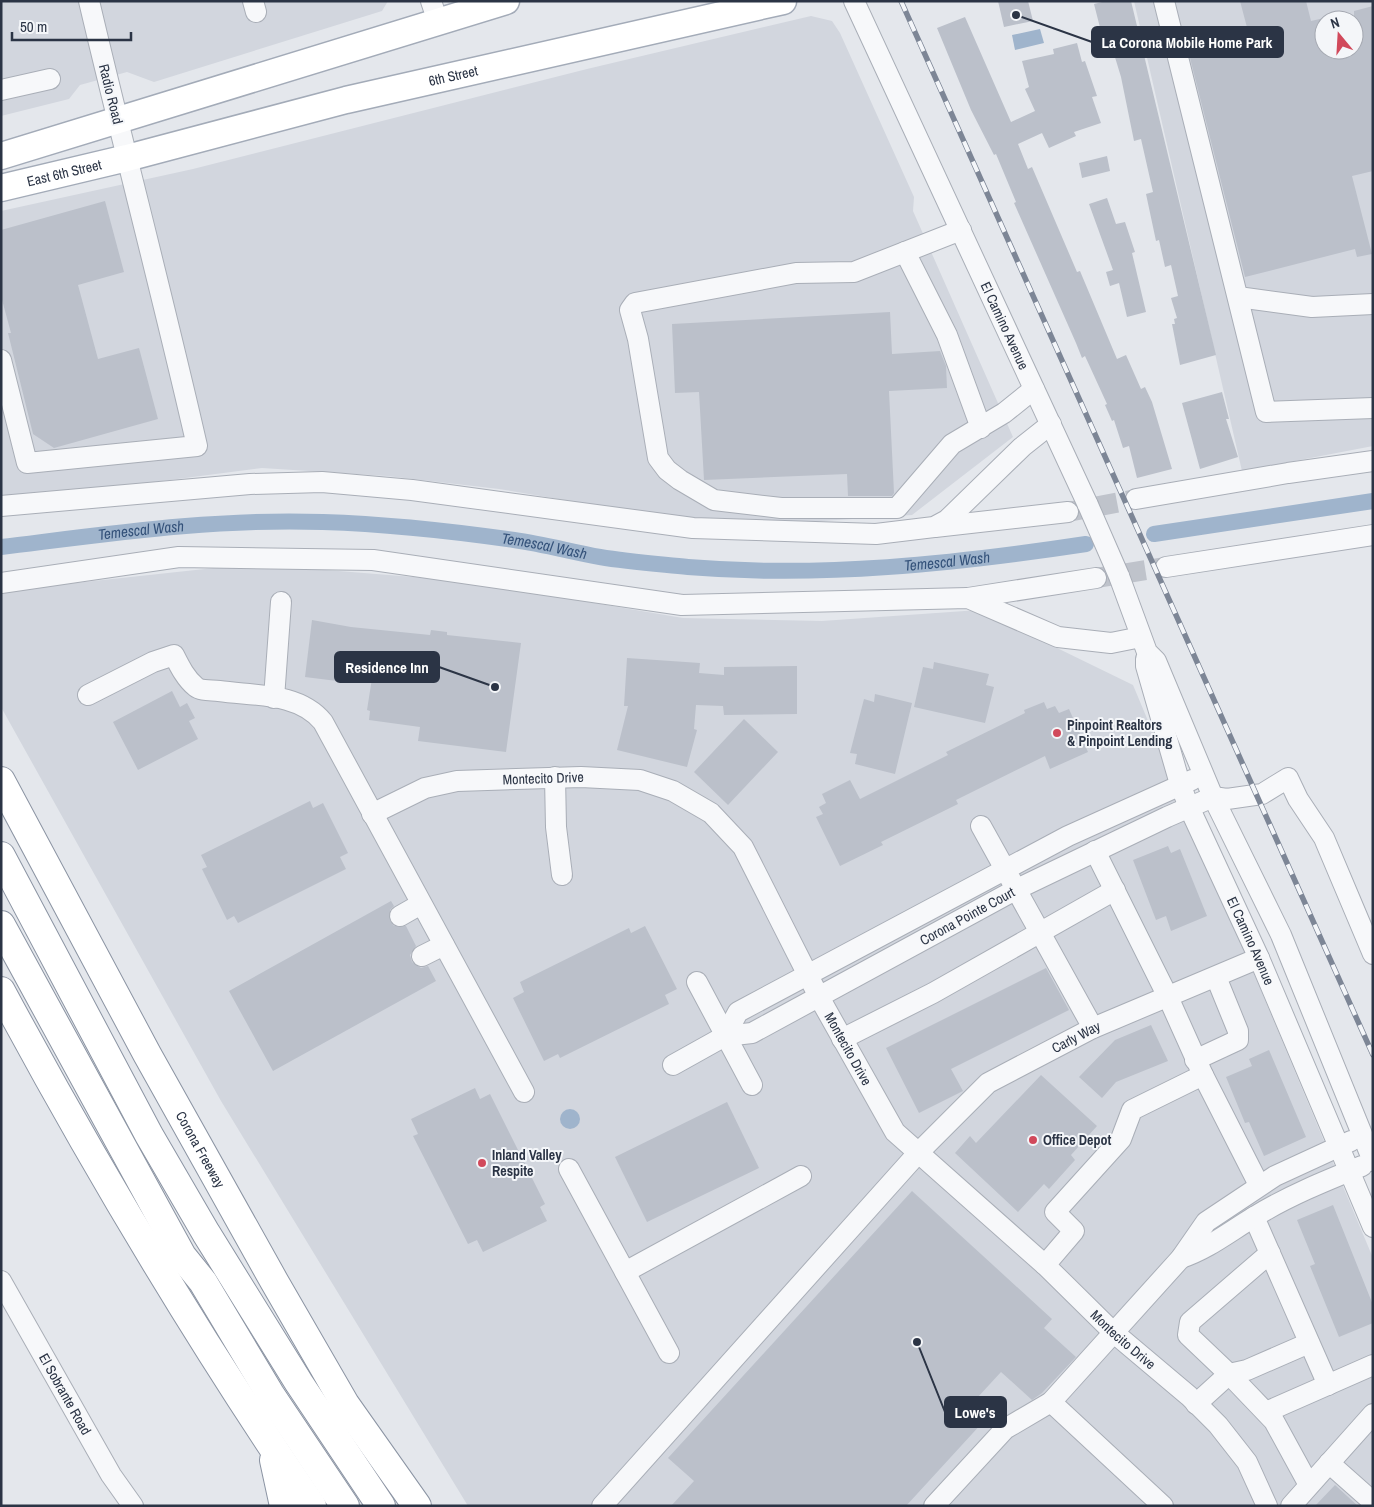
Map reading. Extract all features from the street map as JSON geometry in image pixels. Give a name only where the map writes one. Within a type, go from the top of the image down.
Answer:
[{"type":"highway","name":"Corona Freeway","points":[[1,781],[147,1054],[274,1281],[345,1404],[417,1506]]},
{"type":"highway","points":[[1,820],[216,1230],[227,1264]]},
{"type":"highway","points":[[1,856],[149,1135],[206,1234],[227,1264],[299,1383],[381,1506]]},
{"type":"highway","points":[[1,891],[192,1248],[203,1282]]},
{"type":"highway","points":[[1,925],[182,1256],[203,1282],[270,1394],[344,1506]]},
{"type":"highway","points":[[1,991],[65,1110],[208,1348],[312,1506]]},
{"type":"highway","points":[[271,1446],[284,1506]]},
{"type":"main road","points":[[1,156],[117,122],[434,12],[506,1]]},
{"type":"main road","name":"6th Street","points":[[127,158],[355,98],[783,1]]},
{"type":"main road","name":"East 6th Street","points":[[1,188],[127,158]]},
{"type":"street","name":"Radio Road","points":[[1,360],[26,463],[197,446],[155,266],[117,122],[89,1]]},
{"type":"street","name":"El Camino Avenue","points":[[854,1],[1051,424],[1119,576],[1144,645],[1146,666],[1180,784],[1259,958],[1373,1227]]},
{"type":"street","points":[[1164,1],[1266,412],[1373,408]]},
{"type":"street","points":[[1,90],[50,78]]},
{"type":"street","points":[[961,230],[854,272],[796,273],[635,304],[630,310],[638,339],[658,458],[667,470],[680,480],[714,500],[781,508],[897,508],[952,444],[1004,413],[1034,389]]},
{"type":"street","points":[[905,252],[946,335],[981,428]]},
{"type":"street","points":[[1238,297],[1312,307],[1373,304]]},
{"type":"street","points":[[934,527],[948,520],[1022,447],[1051,424]]},
{"type":"street","points":[[1136,499],[1288,472],[1373,461]]},
{"type":"street","points":[[1,506],[250,484],[322,482],[412,490],[694,528],[876,534],[1068,512]]},
{"type":"street","points":[[1166,567],[1373,535]]},
{"type":"street","points":[[1,583],[189,558],[373,560],[682,605],[968,598],[1096,578]]},
{"type":"street","points":[[968,598],[1058,637],[1144,645]]},
{"type":"street","points":[[274,698],[281,602]]},
{"type":"street","name":"El Camino Avenue","points":[[1144,645],[1156,661],[1205,774],[1213,797],[1281,935],[1362,1138],[1373,1161]]},
{"type":"street","points":[[88,695],[153,662],[174,655],[183,673],[198,688],[274,698],[299,703],[314,711],[323,722],[524,1092]]},
{"type":"street","name":"Corona Pointe Court","points":[[725,1036],[738,1012],[807,974],[1068,836],[1205,774]]},
{"type":"street","points":[[555,777],[556,827],[562,875]]},
{"type":"street","name":"Montecito Drive","points":[[372,814],[425,788],[457,782],[555,777],[640,780],[673,791],[711,813],[743,847],[819,997],[895,1132],[1045,1266],[1113,1332],[1218,1425],[1247,1462],[1267,1506]]},
{"type":"street","points":[[1213,797],[1227,799],[1262,794],[1288,778],[1298,799],[1324,838],[1373,954]]},
{"type":"street","name":"Corona Pointe Court","points":[[725,1036],[752,1033],[1017,889],[1213,797]]},
{"type":"street","points":[[981,826],[1006,868],[1039,934],[1093,1028]]},
{"type":"street","points":[[1095,851],[1168,997],[1199,1068],[1259,1185]]},
{"type":"street","points":[[842,1039],[933,993],[1115,890]]},
{"type":"street","points":[[400,916],[421,904]]},
{"type":"street","points":[[422,956],[444,945]]},
{"type":"street","name":"Carly Way","points":[[602,1506],[918,1153],[988,1083],[1093,1028],[1259,958]]},
{"type":"street","points":[[1045,1266],[1074,1231],[1055,1212],[1121,1139],[1132,1110],[1199,1068],[1238,1040],[1238,1031],[1216,976]]},
{"type":"street","points":[[697,982],[752,1085]]},
{"type":"street","points":[[673,1065],[725,1036]]},
{"type":"street","points":[[934,1506],[1004,1429],[1050,1402],[1180,1258],[1206,1222],[1259,1185],[1338,1146],[1362,1138]]},
{"type":"street","points":[[1180,1258],[1201,1252],[1254,1217],[1307,1189],[1373,1161]]},
{"type":"street","points":[[569,1169],[669,1353]]},
{"type":"street","points":[[625,1272],[801,1176]]},
{"type":"street","points":[[1254,1217],[1328,1385]]},
{"type":"street","points":[[1270,1253],[1190,1322],[1188,1335],[1274,1421],[1309,1485]]},
{"type":"street","name":"El Sobrante Road","points":[[1,1281],[111,1475],[133,1506]]},
{"type":"street","points":[[1196,1404],[1229,1374],[1247,1370],[1310,1343]]},
{"type":"street","points":[[1266,1412],[1373,1365]]},
{"type":"street","points":[[1050,1402],[1163,1506]]},
{"type":"street","points":[[1296,1504],[1309,1485],[1373,1414]]},
{"type":"street","points":[[1329,1463],[1373,1502]]},
{"type":"shaded area","points":[[1,1],[388,1],[382,11],[154,82],[127,72],[80,85],[69,99],[1,116]]},
{"type":"shaded area","points":[[1134,1],[1373,1],[1373,446],[1242,471]]},
{"type":"shaded area","points":[[811,16],[832,21],[840,33],[914,197],[913,211],[1013,437],[912,515],[792,523],[653,515],[499,489],[387,476],[262,468],[1,502],[1,211],[193,169],[587,69]]},
{"type":"shaded area","points":[[251,564],[464,581],[683,618],[822,621],[979,610],[1133,685],[1373,1258],[1373,1506],[468,1506],[221,1101],[1,707],[1,591]]},
{"type":"water","points":[[1040,29],[1044,43],[1015,50],[1012,35]]},
{"type":"water","points":[[566,1109],[574,1109],[580,1115],[580,1123],[574,1129],[566,1129],[560,1123],[560,1115]]},
{"type":"building","points":[[998,1],[1028,1],[1033,21],[1004,27]]},
{"type":"building","points":[[1106,1],[1131,1],[1216,355],[1180,365],[1172,324],[1175,324],[1174,319],[1177,318],[1171,298],[1178,296],[1171,265],[1165,267],[1159,240],[1156,241],[1146,194],[1153,192],[1141,139],[1134,141],[1121,77],[1114,54],[1107,55],[1094,4]]},
{"type":"building","points":[[1240,1],[1306,1],[1311,21],[1314,20],[1314,60],[1364,60],[1364,10],[1358,10],[1373,6],[1373,171],[1352,176],[1372,254],[1357,257],[1355,249],[1245,277],[1188,50],[1249,35]]},
{"type":"building","points":[[965,17],[1011,122],[1035,111],[1025,89],[1029,87],[1022,61],[1054,54],[1053,49],[1077,43],[1082,62],[1085,61],[1097,96],[1092,97],[1101,123],[1074,132],[1076,136],[1049,148],[1042,133],[1018,144],[1028,169],[1032,167],[1077,272],[1080,271],[1117,359],[1126,355],[1141,389],[1145,387],[1152,402],[1172,469],[1137,478],[1129,446],[1123,448],[1114,420],[1112,421],[1105,405],[1107,404],[1085,356],[1082,358],[1014,203],[1016,202],[996,154],[994,155],[971,110],[937,28]]},
{"type":"building","points":[[1107,156],[1110,171],[1082,178],[1079,163]]},
{"type":"building","points":[[1107,198],[1116,224],[1125,222],[1135,252],[1132,253],[1146,312],[1127,317],[1119,283],[1110,286],[1106,272],[1113,270],[1089,204]]},
{"type":"building","points":[[105,201],[124,272],[78,285],[98,359],[139,348],[158,419],[54,448],[33,434],[8,333],[11,333],[1,296],[1,230]]},
{"type":"building","points":[[890,312],[892,354],[940,351],[946,366],[947,388],[889,391],[894,493],[892,496],[848,496],[847,474],[704,480],[699,392],[675,393],[672,324]]},
{"type":"building","points":[[1222,392],[1229,419],[1226,419],[1238,457],[1200,469],[1182,403]]},
{"type":"building","points":[[312,620],[351,627],[430,635],[431,630],[447,632],[447,635],[521,643],[506,752],[418,741],[420,727],[369,720],[370,711],[367,710],[373,672],[346,668],[345,682],[305,677]]},
{"type":"building","points":[[627,658],[700,663],[699,673],[724,675],[724,667],[797,666],[797,714],[724,715],[723,706],[696,705],[694,729],[697,730],[687,767],[617,750],[628,706],[624,706]]},
{"type":"building","points":[[934,662],[989,674],[986,685],[994,687],[985,723],[914,707],[923,667],[933,669]]},
{"type":"building","points":[[172,691],[180,707],[187,703],[195,718],[189,721],[198,739],[138,770],[113,722]]},
{"type":"building","points":[[875,694],[912,703],[895,774],[855,764],[857,754],[850,753],[864,699],[874,702]]},
{"type":"building","points":[[1044,702],[1047,709],[1055,706],[1059,713],[1069,709],[1088,752],[1050,769],[1045,756],[956,800],[958,804],[881,842],[883,845],[840,866],[816,817],[823,814],[819,807],[826,803],[822,794],[850,780],[860,799],[948,755],[946,752],[1025,713],[1024,710]]},
{"type":"building","points":[[744,719],[778,752],[728,805],[694,772]]},
{"type":"building","points":[[310,801],[313,808],[323,803],[348,853],[340,857],[346,869],[238,923],[234,916],[227,920],[202,869],[207,867],[201,855]]},
{"type":"building","points":[[1168,846],[1171,853],[1180,849],[1207,916],[1171,931],[1166,916],[1156,920],[1133,860]]},
{"type":"building","points":[[391,901],[394,906],[390,910],[390,921],[394,926],[406,926],[416,946],[410,955],[412,962],[421,968],[428,966],[436,981],[273,1071],[229,991]]},
{"type":"building","points":[[645,926],[677,989],[665,995],[669,1004],[560,1058],[558,1054],[544,1061],[513,998],[524,992],[520,982],[629,928],[631,933]]},
{"type":"building","points":[[1046,968],[1069,1010],[951,1069],[963,1091],[919,1113],[886,1048]]},
{"type":"building","points":[[1151,1025],[1168,1061],[1116,1082],[1102,1098],[1079,1077],[1115,1040]]},
{"type":"building","points":[[1269,1050],[1306,1137],[1264,1156],[1249,1122],[1245,1123],[1226,1077],[1252,1066],[1249,1059]]},
{"type":"building","name":"Office Depot","points":[[1041,1075],[1097,1126],[1071,1155],[1075,1160],[1049,1189],[1044,1184],[1018,1212],[955,1153],[970,1136],[976,1143]]},
{"type":"building","points":[[475,1088],[480,1099],[490,1094],[545,1204],[540,1207],[547,1221],[483,1252],[477,1240],[468,1244],[413,1136],[418,1134],[411,1119]]},
{"type":"building","points":[[727,1102],[759,1168],[647,1222],[615,1157]]},
{"type":"building","points":[[912,1191],[1052,1319],[1044,1328],[1076,1357],[1042,1393],[1032,1400],[1001,1372],[978,1397],[994,1410],[906,1506],[671,1506],[694,1481],[668,1458]]},
{"type":"building","points":[[1333,1205],[1373,1305],[1373,1323],[1339,1337],[1310,1266],[1315,1264],[1297,1220]]},
{"type":"building","points":[[1335,1485],[1358,1506],[1315,1506]]},
{"type":"waterway","name":"Temescal Wash","points":[[1154,534],[1373,501]]},
{"type":"waterway","name":"Temescal Wash","points":[[1,547],[162,528],[242,522],[323,522],[395,526],[467,534],[644,563],[738,570],[788,571],[838,570],[937,563],[1086,544]]},
{"type":"tunnel","points":[[1068,512],[1136,499]]},
{"type":"tunnel","points":[[1096,578],[1166,567]]},
{"type":"railway","points":[[901,1],[1373,1055]]},
{"type":"place","name":"La Corona Mobile Home Park","points":[[1016,15]]},
{"type":"place","name":"Residence Inn","points":[[495,687]]},
{"type":"place","name":"Pinpoint Realtors & Pinpoint Lending","points":[[1057,733]]},
{"type":"place","name":"Office Depot","points":[[1033,1140]]},
{"type":"place","name":"Inland Valley Respite","points":[[482,1163]]},
{"type":"place","name":"Lowe's","points":[[917,1342]]}]
